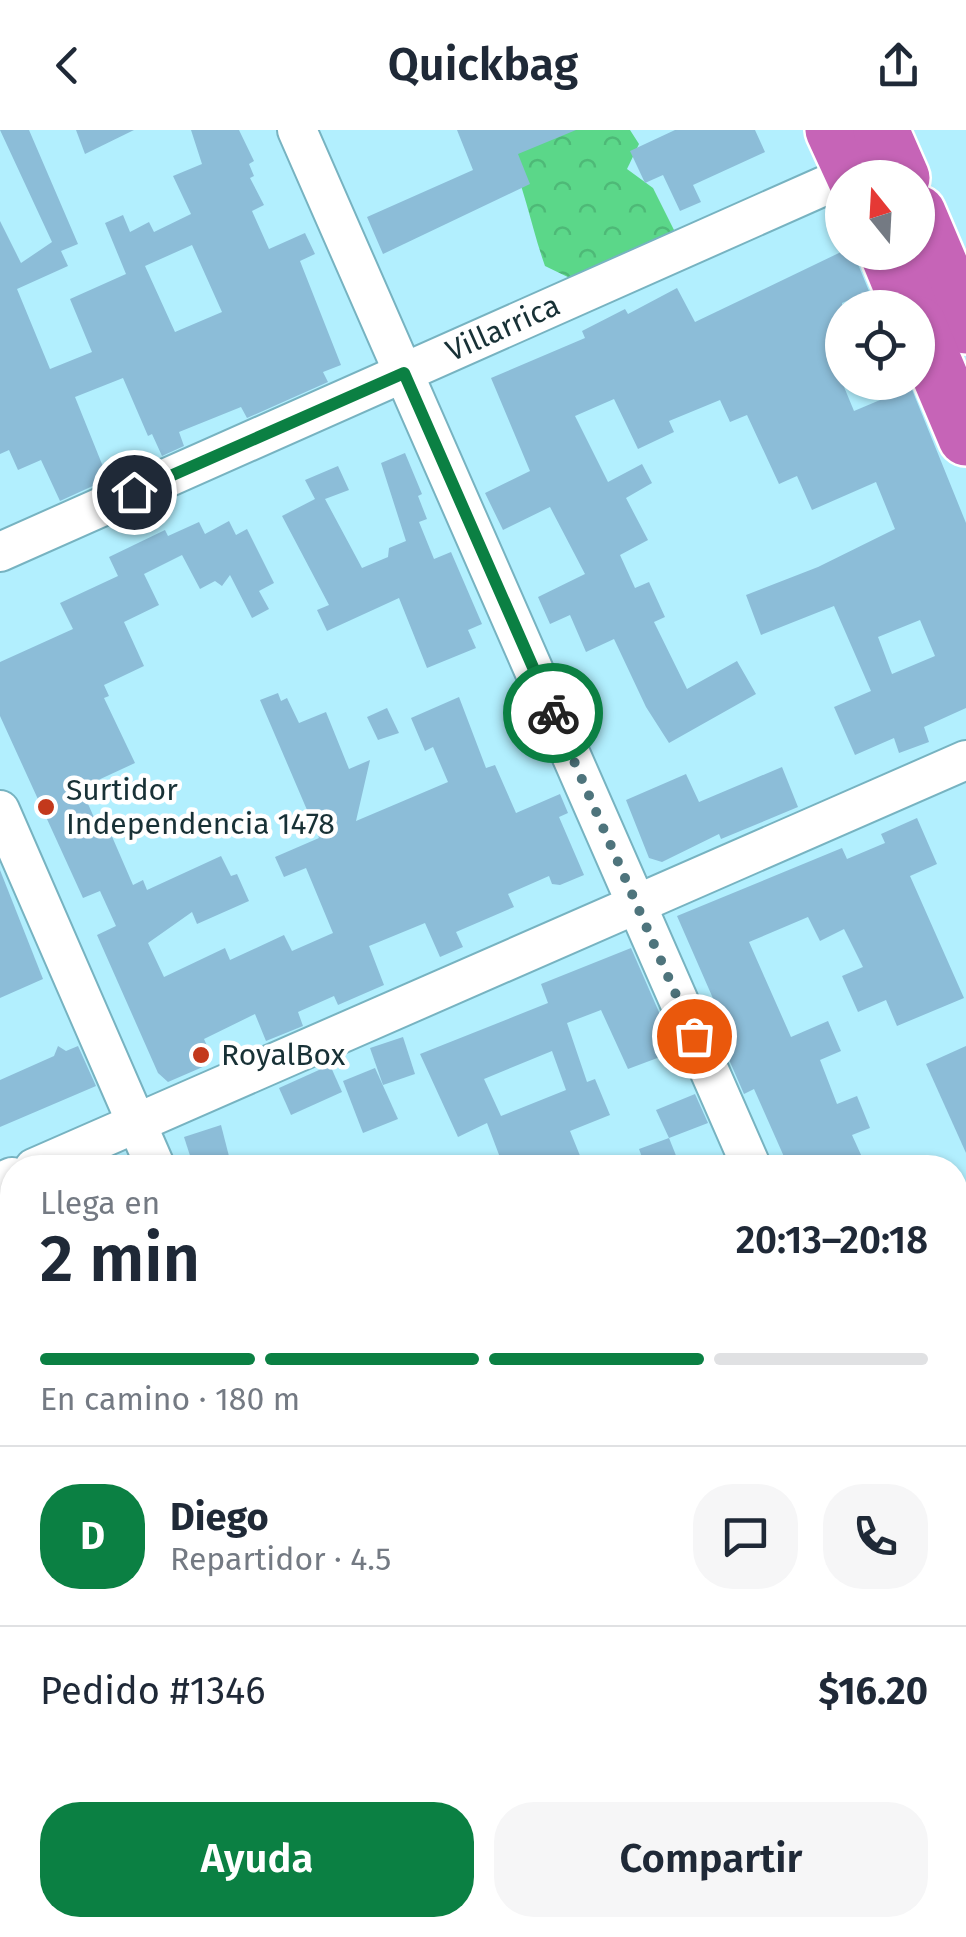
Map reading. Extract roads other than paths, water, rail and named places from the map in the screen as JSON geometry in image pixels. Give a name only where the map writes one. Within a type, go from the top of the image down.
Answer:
[{"type":"highway","points":[[938,275],[966,326]]},
{"type":"highway","points":[[935,364],[966,438]]},
{"type":"street","points":[[297,130],[746,1155]]},
{"type":"street","name":"Villarrica","points":[[0,552],[404,373],[825,179]]},
{"type":"street","points":[[63,1155],[966,760]]},
{"type":"street","points":[[0,810],[150,1155]]},
{"type":"place","name":"Surtidor Independencia 1478","points":[[46,807]]},
{"type":"place","name":"RoyalBox","points":[[201,1055]]}]
